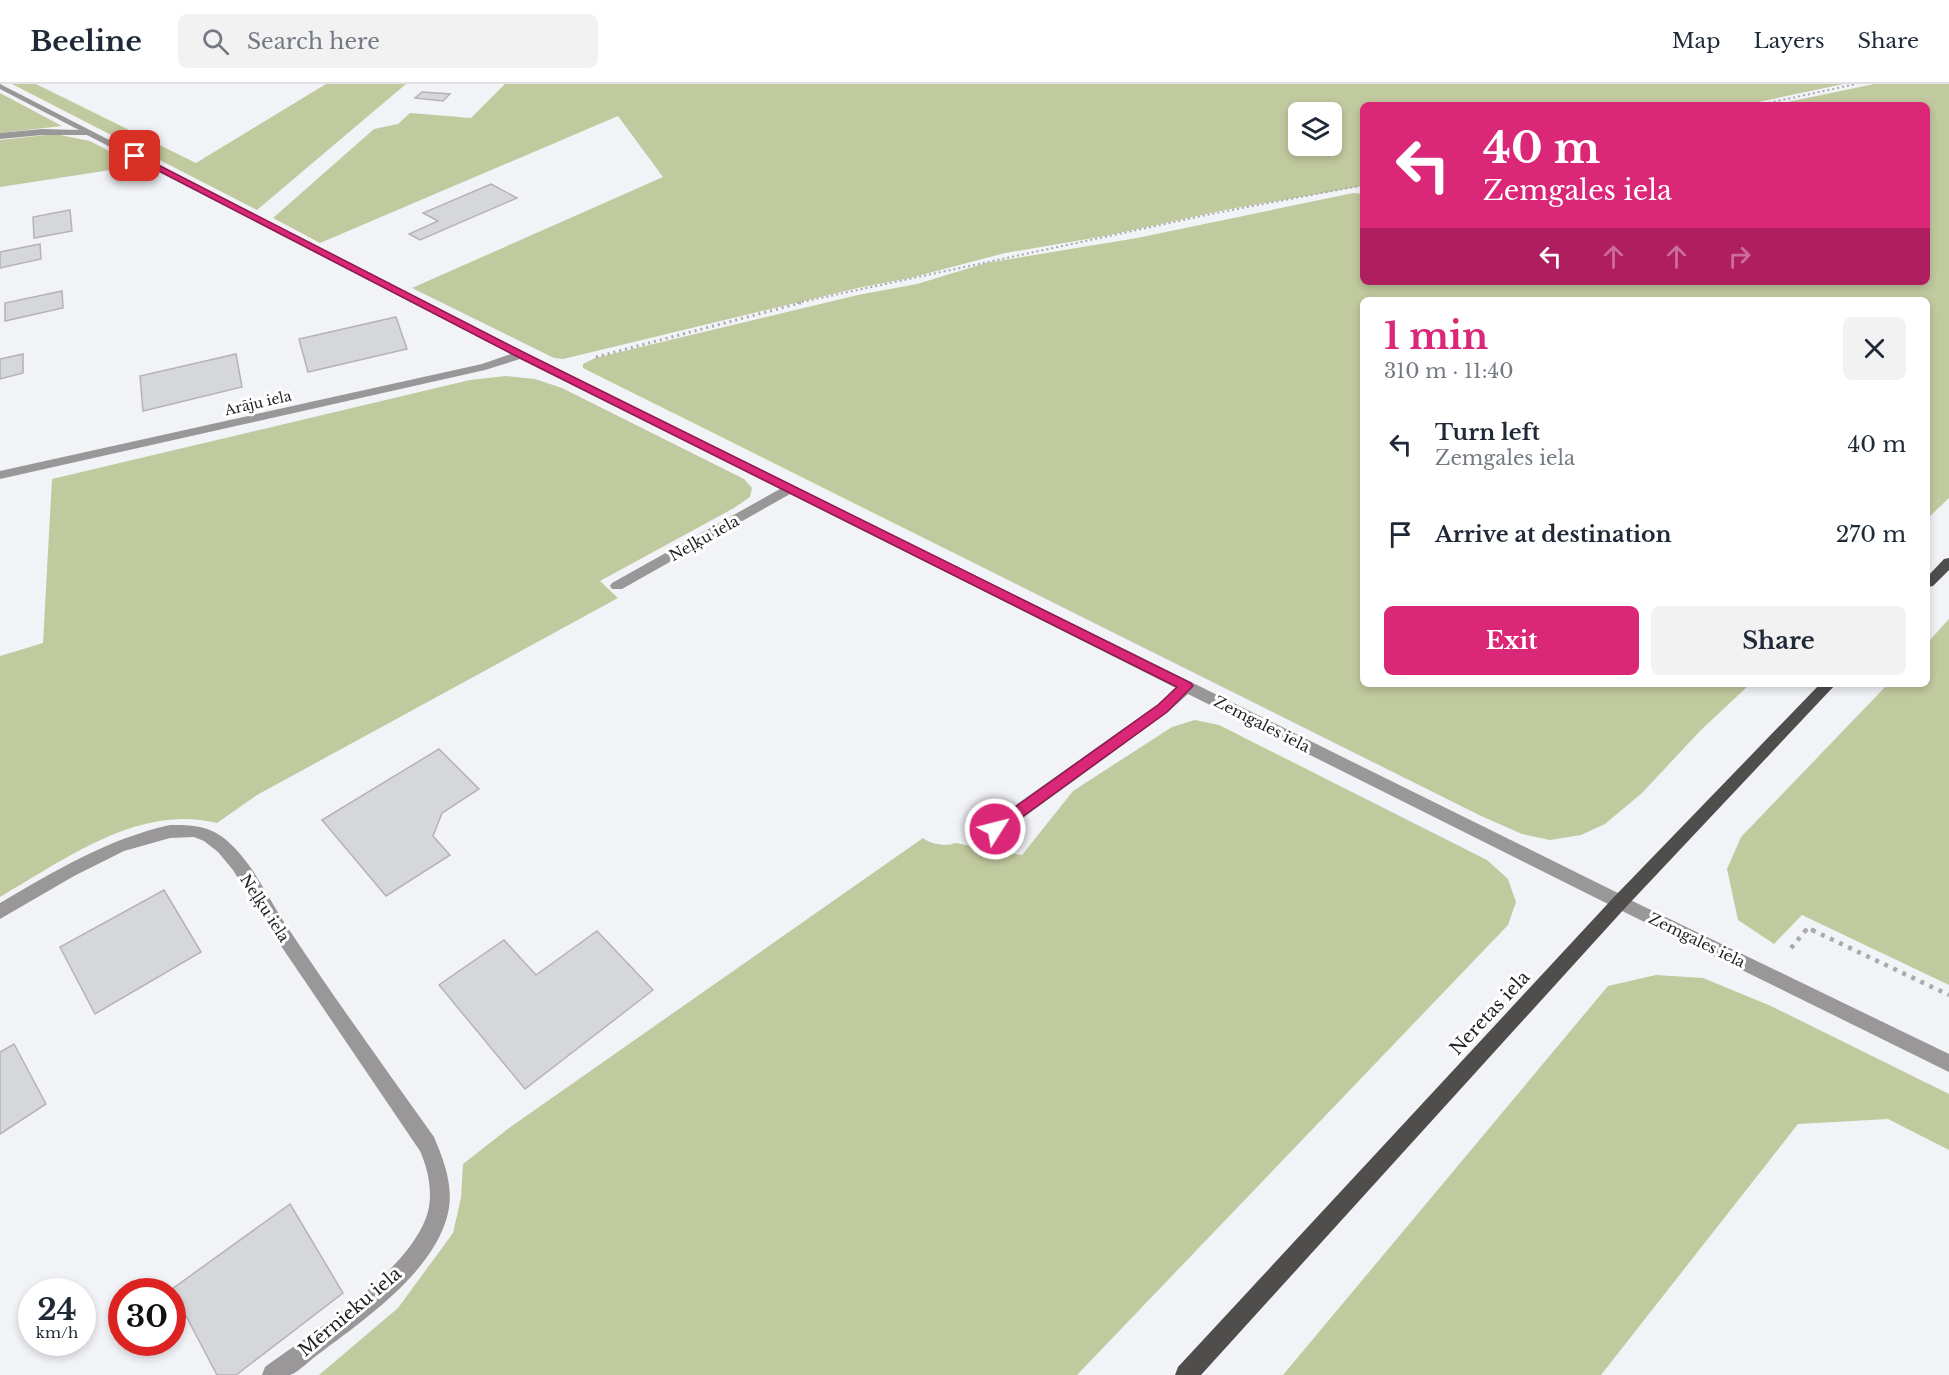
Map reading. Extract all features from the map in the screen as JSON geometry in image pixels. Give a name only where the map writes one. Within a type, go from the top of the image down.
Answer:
[{"type":"main road","points":[[1930,582],[1949,562]]},
{"type":"main road","name":"Neretas iela","points":[[1186,1375],[1620,902],[1825,687]]},
{"type":"street","name":"Zemgales iela","points":[[0,86],[521,355],[1620,902],[1949,1063]]},
{"type":"street","points":[[0,136],[59,131],[93,134]]},
{"type":"street","name":"Arāju iela","points":[[0,475],[485,368],[521,355]]},
{"type":"street","name":"Neļķu iela","points":[[617,586],[771,502],[790,489]]},
{"type":"street","points":[[995,829],[1163,708],[1187,686]]},
{"type":"street","name":"Neļķu iela","points":[[0,912],[80,866],[135,840],[170,831],[197,831],[218,841],[232,856],[286,941],[427,1144],[439,1177]]},
{"type":"street","name":"Mērnieku iela","points":[[273,1375],[373,1297],[417,1255],[434,1224],[439,1203],[439,1177]]},
{"type":"path","points":[[1773,102],[1856,84]]},
{"type":"path","points":[[552,369],[794,304],[1204,215],[1360,186]]},
{"type":"path","points":[[1769,975],[1808,928],[1949,995]]},
{"type":"green space","points":[[12,84],[36,84],[196,163],[326,84],[406,84],[257,210]]},
{"type":"green space","points":[[505,84],[1844,84],[1758,102],[1360,102],[1360,187],[1005,253],[910,278],[858,288],[563,359],[554,358],[412,288],[663,177],[618,116],[320,243],[273,218],[374,129],[398,124],[410,113],[471,118]]},
{"type":"green space","points":[[1874,84],[1949,84],[1949,498],[1930,516],[1930,297],[1360,297],[1360,687],[1747,687],[1700,731],[1642,793],[1605,824],[1581,835],[1550,840],[1522,834],[1479,815],[583,368],[583,364],[595,358],[858,295],[917,284],[986,263],[1137,238],[1353,193],[1360,194],[1360,285],[1930,285],[1930,102],[1787,102]]},
{"type":"green space","points":[[0,93],[62,126],[0,133]]},
{"type":"green space","points":[[55,134],[90,141],[132,163],[117,169],[0,187],[0,140]]},
{"type":"green space","points":[[506,376],[535,379],[562,388],[744,479],[752,488],[750,497],[600,581],[618,598],[257,795],[217,823],[188,819],[159,821],[131,828],[77,852],[0,897],[0,656],[43,643],[52,479],[470,380]]},
{"type":"green space","points":[[1949,619],[1949,985],[1802,915],[1774,944],[1738,920],[1727,869],[1741,837],[1885,687],[1930,687],[1930,640]]},
{"type":"green space","points":[[1195,720],[1219,725],[1487,860],[1508,879],[1516,902],[1508,925],[1077,1375],[319,1375],[398,1308],[453,1233],[461,1198],[463,1164],[509,1128],[923,838],[938,844],[955,843],[1022,855],[1073,791],[1172,727]]},
{"type":"green space","points":[[1656,975],[1703,978],[1771,1006],[1949,1094],[1949,1150],[1888,1119],[1798,1124],[1601,1375],[1283,1375],[1608,986]]},
{"type":"building","points":[[422,92],[450,94],[443,101],[415,98]]},
{"type":"building","points":[[491,184],[517,198],[420,240],[409,234],[438,221],[423,213]]},
{"type":"building","points":[[70,210],[72,231],[34,238],[33,217]]},
{"type":"building","points":[[40,244],[41,259],[0,268],[0,252]]},
{"type":"building","points":[[62,291],[63,308],[5,321],[5,303]]},
{"type":"building","points":[[396,317],[407,349],[308,372],[299,339]]},
{"type":"building","points":[[23,354],[23,373],[0,379],[0,359]]},
{"type":"building","points":[[236,354],[242,387],[143,411],[140,376]]},
{"type":"building","points":[[439,749],[479,789],[442,813],[433,836],[450,855],[386,896],[322,820]]},
{"type":"building","points":[[164,890],[201,952],[95,1014],[60,947]]},
{"type":"building","points":[[597,931],[653,990],[525,1089],[439,985],[504,940],[536,975]]},
{"type":"building","points":[[14,1044],[46,1104],[0,1134],[0,1052]]},
{"type":"building","points":[[290,1204],[343,1293],[236,1375],[217,1375],[186,1316],[186,1279]]},
{"type":"route","points":[[135,156],[521,355],[1187,686],[1163,708],[995,829]]}]
